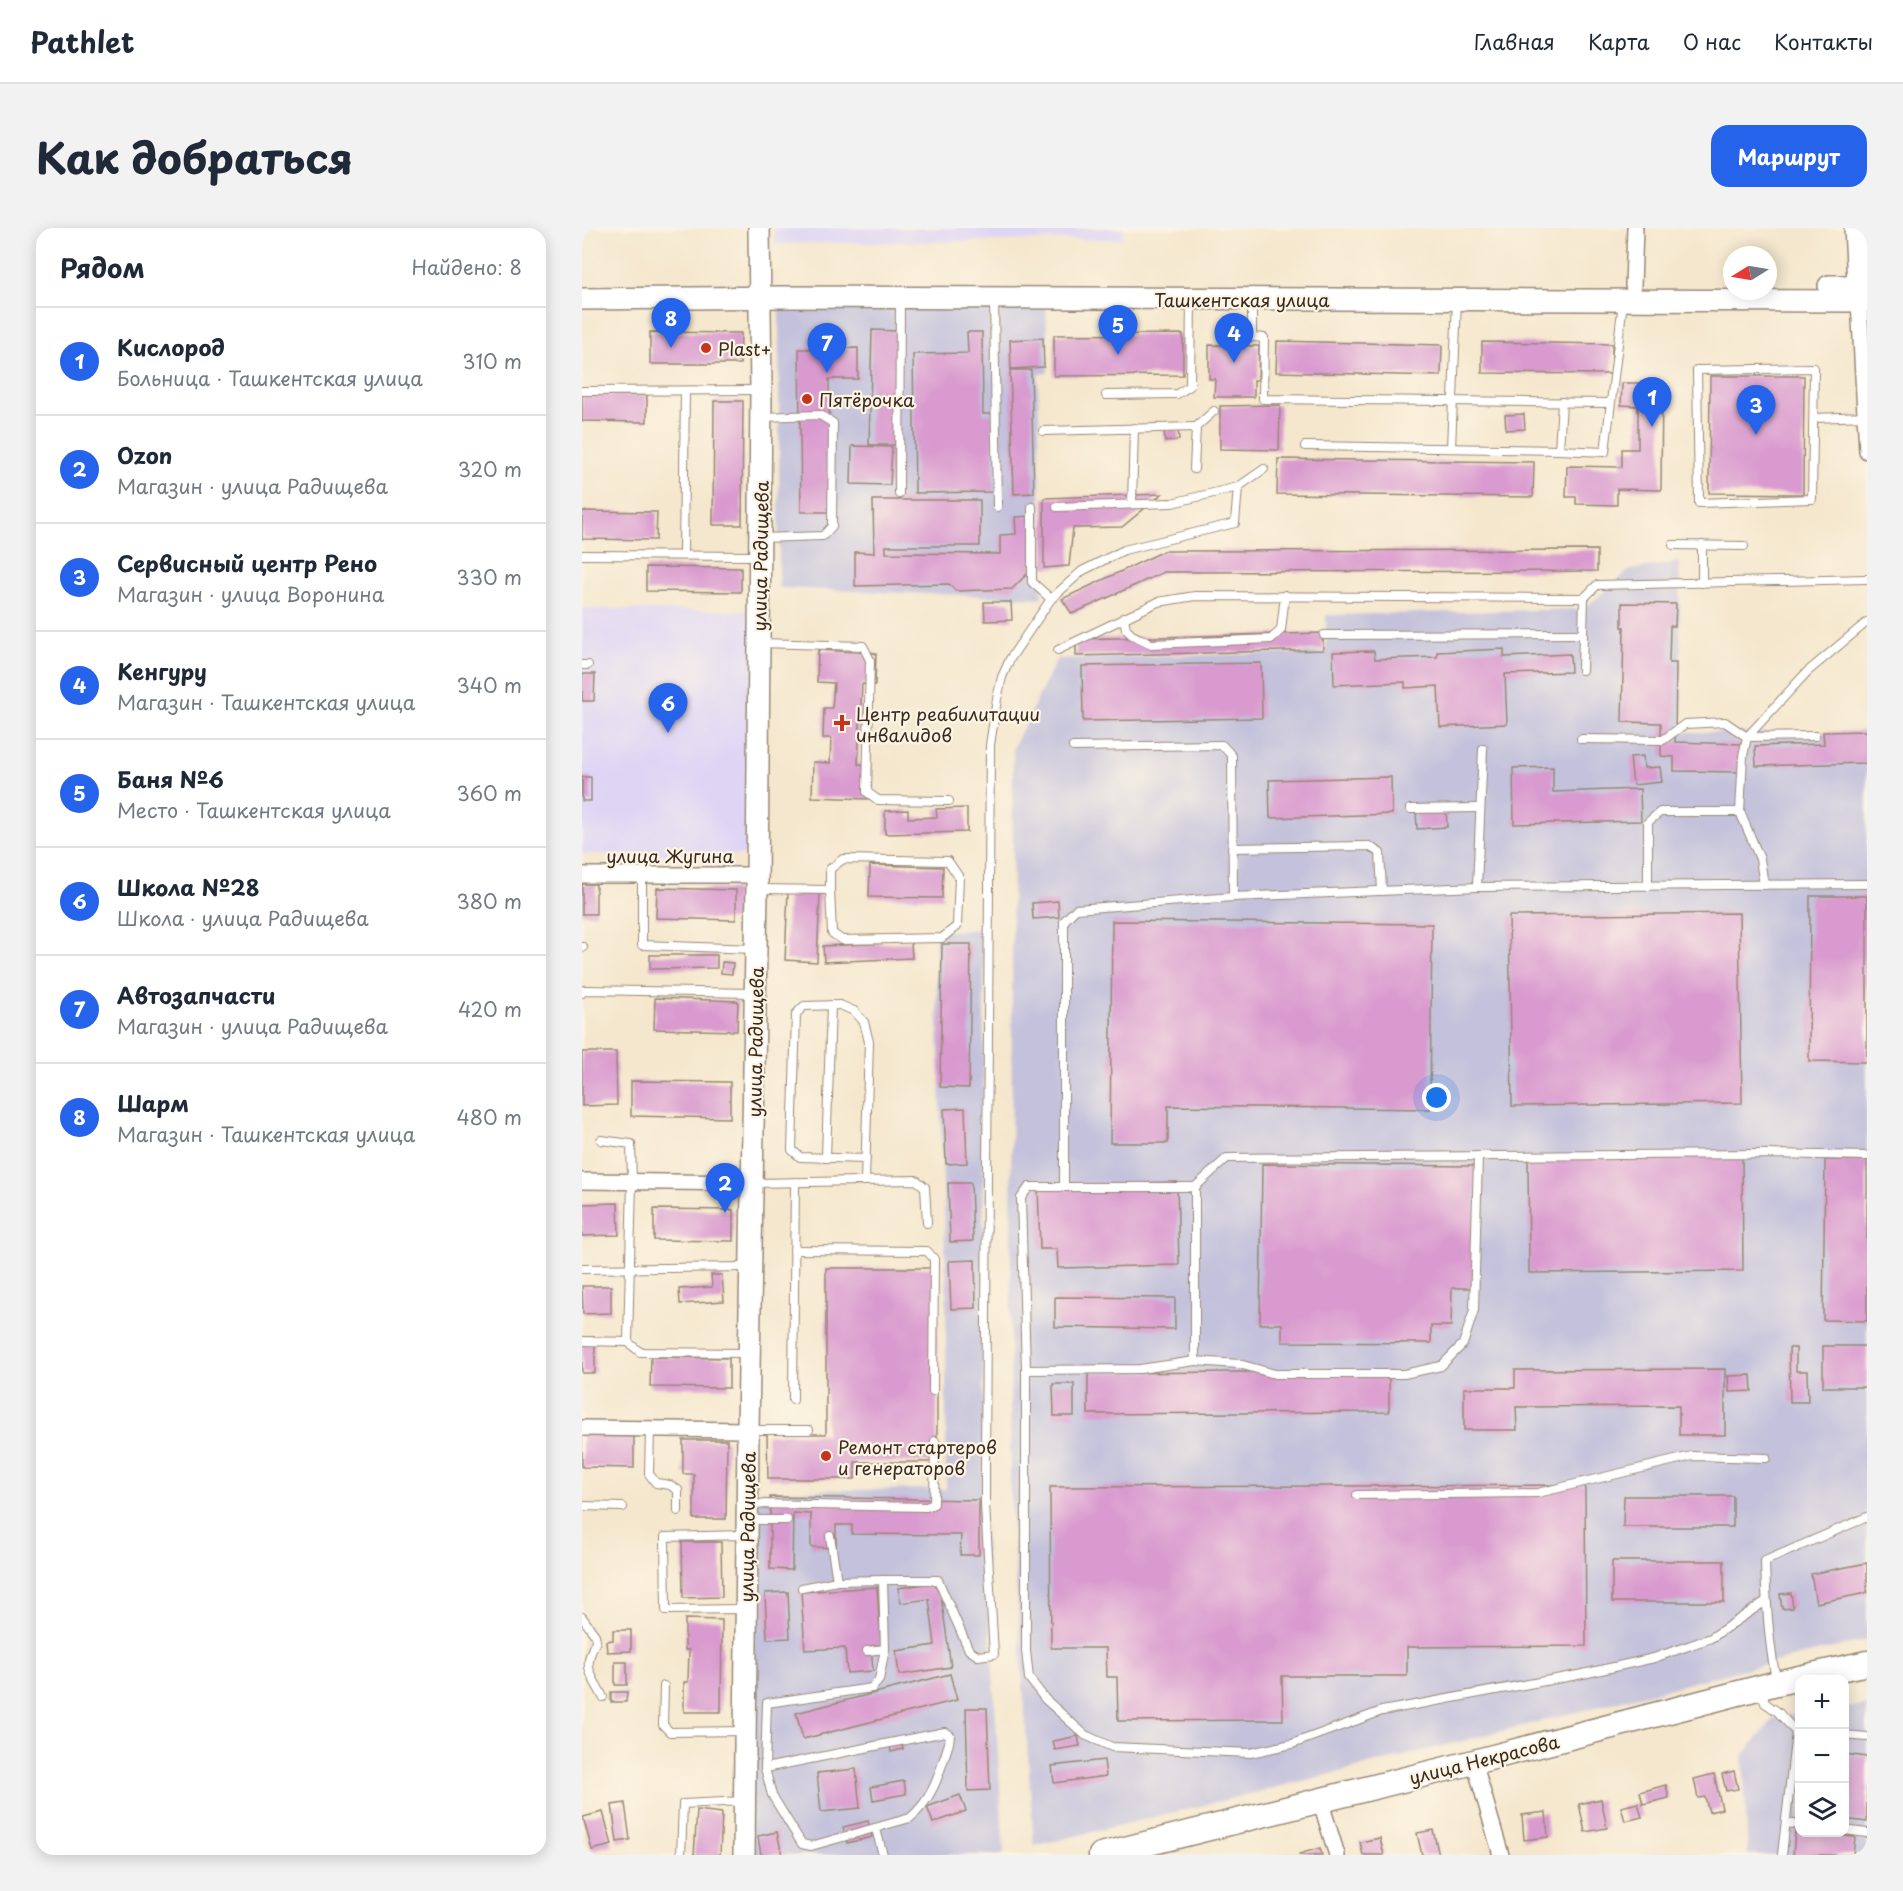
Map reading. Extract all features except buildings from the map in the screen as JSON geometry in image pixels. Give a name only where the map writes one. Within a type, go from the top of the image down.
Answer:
[{"type":"main road","name":"улица Радищева","points":[[744,1855],[750,1267],[756,993],[761,417],[759,228]]},
{"type":"main road","points":[[1777,287],[1863,294],[1855,228]]},
{"type":"main road","name":"Ташкентская улица","points":[[582,287],[900,298],[1457,300],[1630,296],[1723,287]]},
{"type":"main road","name":"Ташкентская улица","points":[[582,299],[760,292],[1630,296],[1863,294]]},
{"type":"main road","name":"улица Некрасова","points":[[1101,1855],[1153,1848],[1320,1800],[1769,1685],[1867,1663]]},
{"type":"street","points":[[1630,296],[1635,228]]},
{"type":"street","points":[[1863,294],[1867,450]]},
{"type":"street","name":"улица Жугина","points":[[582,875],[642,875],[757,882]]},
{"type":"street","points":[[582,1181],[752,1183]]},
{"type":"street","points":[[582,1428],[748,1430]]},
{"type":"street","points":[[1474,1762],[1501,1855]]},
{"type":"street","points":[[1320,1800],[1337,1855]]},
{"type":"lane","points":[[1305,446],[1605,452],[1610,403],[1630,296]]},
{"type":"lane","points":[[899,494],[900,298]]},
{"type":"lane","points":[[994,298],[997,507]]},
{"type":"lane","points":[[1106,395],[1177,394],[1190,386],[1191,299]]},
{"type":"lane","points":[[1252,299],[1252,337],[1264,338],[1263,399],[1610,403]]},
{"type":"lane","points":[[1451,448],[1457,300]]},
{"type":"lane","points":[[1814,368],[1814,418],[1812,499],[1699,502],[1698,370],[1814,368]]},
{"type":"lane","points":[[582,391],[761,390]]},
{"type":"lane","points":[[683,555],[686,391]]},
{"type":"lane","points":[[1559,450],[1562,402]]},
{"type":"lane","points":[[1043,430],[1196,427],[1214,411]]},
{"type":"lane","points":[[582,555],[683,555],[760,547],[823,536],[832,526],[833,423],[820,415],[761,417]]},
{"type":"lane","points":[[1814,418],[1866,416]]},
{"type":"lane","points":[[1194,469],[1196,427]]},
{"type":"lane","points":[[1132,504],[1134,428]]},
{"type":"lane","points":[[1057,507],[1172,503],[1238,487],[1264,469]]},
{"type":"lane","points":[[802,1588],[837,1581],[938,1580],[969,1650],[978,1656],[994,1654],[985,1474],[990,745],[997,699],[1010,659],[1051,599],[1082,571],[1124,550],[1235,523],[1238,487]]},
{"type":"lane","points":[[1032,507],[1032,582],[1051,599]]},
{"type":"lane","points":[[1673,545],[1744,546]]},
{"type":"lane","points":[[1701,545],[1702,583]]},
{"type":"lane","points":[[1582,670],[1584,598],[1597,585],[1867,579]]},
{"type":"lane","points":[[1058,650],[1158,602],[1195,596],[1584,598]]},
{"type":"lane","points":[[1124,617],[1126,629],[1132,635],[1151,644],[1271,639],[1281,630],[1286,596]]},
{"type":"lane","points":[[1764,885],[1760,859],[1740,812],[1743,756],[1747,737],[1807,672],[1867,622]]},
{"type":"lane","points":[[1324,635],[1583,634]]},
{"type":"lane","points":[[759,643],[863,646],[870,660],[867,792],[878,800],[949,801]]},
{"type":"lane","points":[[1581,739],[1663,740],[1685,724],[1725,722],[1747,737],[1815,736]]},
{"type":"lane","points":[[1073,747],[1222,745],[1232,756],[1233,897]]},
{"type":"lane","points":[[1477,887],[1483,748]]},
{"type":"lane","points":[[1410,808],[1480,808]]},
{"type":"lane","points":[[1648,886],[1648,822],[1660,812],[1740,812]]},
{"type":"lane","points":[[1232,848],[1369,846],[1380,854],[1382,891]]},
{"type":"lane","points":[[843,859],[948,861],[959,877],[957,926],[942,938],[842,940],[832,933],[830,890],[830,869],[843,859]]},
{"type":"lane","points":[[642,875],[642,945],[756,949]]},
{"type":"lane","points":[[757,882],[830,890]]},
{"type":"lane","points":[[1064,1187],[1064,921],[1076,909],[1233,897],[1477,887],[1867,884]]},
{"type":"lane","points":[[582,993],[584,990],[756,993]]},
{"type":"lane","points":[[826,1158],[831,1005]]},
{"type":"lane","points":[[865,1181],[866,1159],[869,1042],[864,1022],[854,1011],[840,1005],[804,1006],[796,1014],[792,1150],[800,1157],[866,1159]]},
{"type":"lane","points":[[601,1140],[631,1144],[628,1342]]},
{"type":"lane","points":[[1766,1601],[1711,1638],[1654,1658],[1583,1674],[1382,1711],[1292,1744],[1250,1753],[1112,1747],[1085,1735],[1045,1699],[1029,1678],[1026,1651],[1026,1370],[1021,1198],[1029,1187],[1195,1187],[1227,1158],[1766,1154],[1867,1156]]},
{"type":"lane","points":[[1026,1370],[1140,1369],[1195,1361],[1239,1364],[1275,1374],[1404,1374],[1442,1366],[1463,1344],[1474,1310],[1478,1156]]},
{"type":"lane","points":[[752,1183],[916,1180],[925,1187],[927,1223]]},
{"type":"lane","points":[[793,1400],[795,1182]]},
{"type":"lane","points":[[1195,1187],[1195,1361]]},
{"type":"lane","points":[[794,1250],[927,1251],[934,1259],[933,1391]]},
{"type":"lane","points":[[582,1269],[750,1267]]},
{"type":"lane","points":[[582,1341],[628,1342],[640,1352],[749,1353]]},
{"type":"lane","points":[[650,1429],[649,1474],[656,1483],[670,1485],[678,1490],[678,1511]]},
{"type":"lane","points":[[748,1430],[809,1430]]},
{"type":"lane","points":[[746,1609],[666,1610],[665,1537],[747,1520],[926,1507],[934,1504],[935,1440]]},
{"type":"lane","points":[[1357,1495],[1538,1492],[1692,1456],[1766,1458]]},
{"type":"lane","points":[[582,1506],[623,1507]]},
{"type":"lane","points":[[1795,1729],[1765,1703],[1771,1655],[1765,1560],[1867,1517]]},
{"type":"lane","points":[[747,1520],[787,1520]]},
{"type":"lane","points":[[830,1536],[837,1581]]},
{"type":"lane","points":[[745,1704],[872,1688],[879,1680],[885,1649],[883,1580]]},
{"type":"lane","points":[[582,1617],[595,1635],[596,1641],[588,1657],[587,1665],[603,1697]]},
{"type":"lane","points":[[867,1651],[885,1649]]},
{"type":"lane","points":[[664,1686],[663,1725],[670,1732],[745,1731]]},
{"type":"lane","points":[[765,1768],[945,1732],[950,1735],[935,1786],[923,1807],[910,1818],[812,1846],[802,1844],[772,1796],[765,1768],[767,1703]]},
{"type":"lane","points":[[1849,1735],[1867,1737]]},
{"type":"lane","points":[[1782,1855],[1795,1755]]},
{"type":"lane","points":[[681,1855],[683,1804],[745,1801]]},
{"type":"lane","points":[[1786,1823],[1795,1824]]},
{"type":"lane","points":[[876,1829],[883,1855]]},
{"type":"lane","points":[[1849,1831],[1867,1833]]},
{"type":"shaded area","points":[[774,228],[1123,228],[1123,239],[774,244]]},
{"type":"shaded area","points":[[779,306],[1046,307],[1048,373],[1038,374],[1042,598],[779,588]]},
{"type":"shaded area","points":[[1679,562],[1682,732],[1867,733],[1867,1640],[1361,1767],[1034,1846],[1010,1491],[1013,748],[1057,659],[1326,652],[1326,615],[1583,609],[1630,570]]},
{"type":"shaded area","points":[[582,609],[755,611],[753,855],[582,854]]},
{"type":"shaded area","points":[[984,929],[983,1507],[1004,1853],[999,1855],[749,1855],[757,1491],[946,1489],[946,1276],[935,932]]},
{"type":"shaded area","points":[[1867,1705],[1867,1855],[1748,1855],[1743,1756],[1774,1718],[1795,1715],[1795,1837],[1849,1837],[1849,1707]]},
{"type":"place","name":"Шарм","points":[[671,348]]},
{"type":"place","name":"Plast+","points":[[706,348]]},
{"type":"place","name":"Баня №6","points":[[1118,355]]},
{"type":"place","name":"Кенгуру","points":[[1234,363]]},
{"type":"place","name":"Автозапчасти","points":[[827,373]]},
{"type":"place","name":"Пятёрочка","points":[[807,399]]},
{"type":"place","name":"Кислород","points":[[1652,427]]},
{"type":"place","name":"Сервисный центр Рено","points":[[1756,435]]},
{"type":"place","name":"Центр реабилитации инвалидов","points":[[842,723]]},
{"type":"place","name":"Школа №28","points":[[668,733]]},
{"type":"place","name":"Ozon","points":[[725,1213]]},
{"type":"place","name":"Ремонт стартеров и генераторов","points":[[826,1456]]}]
